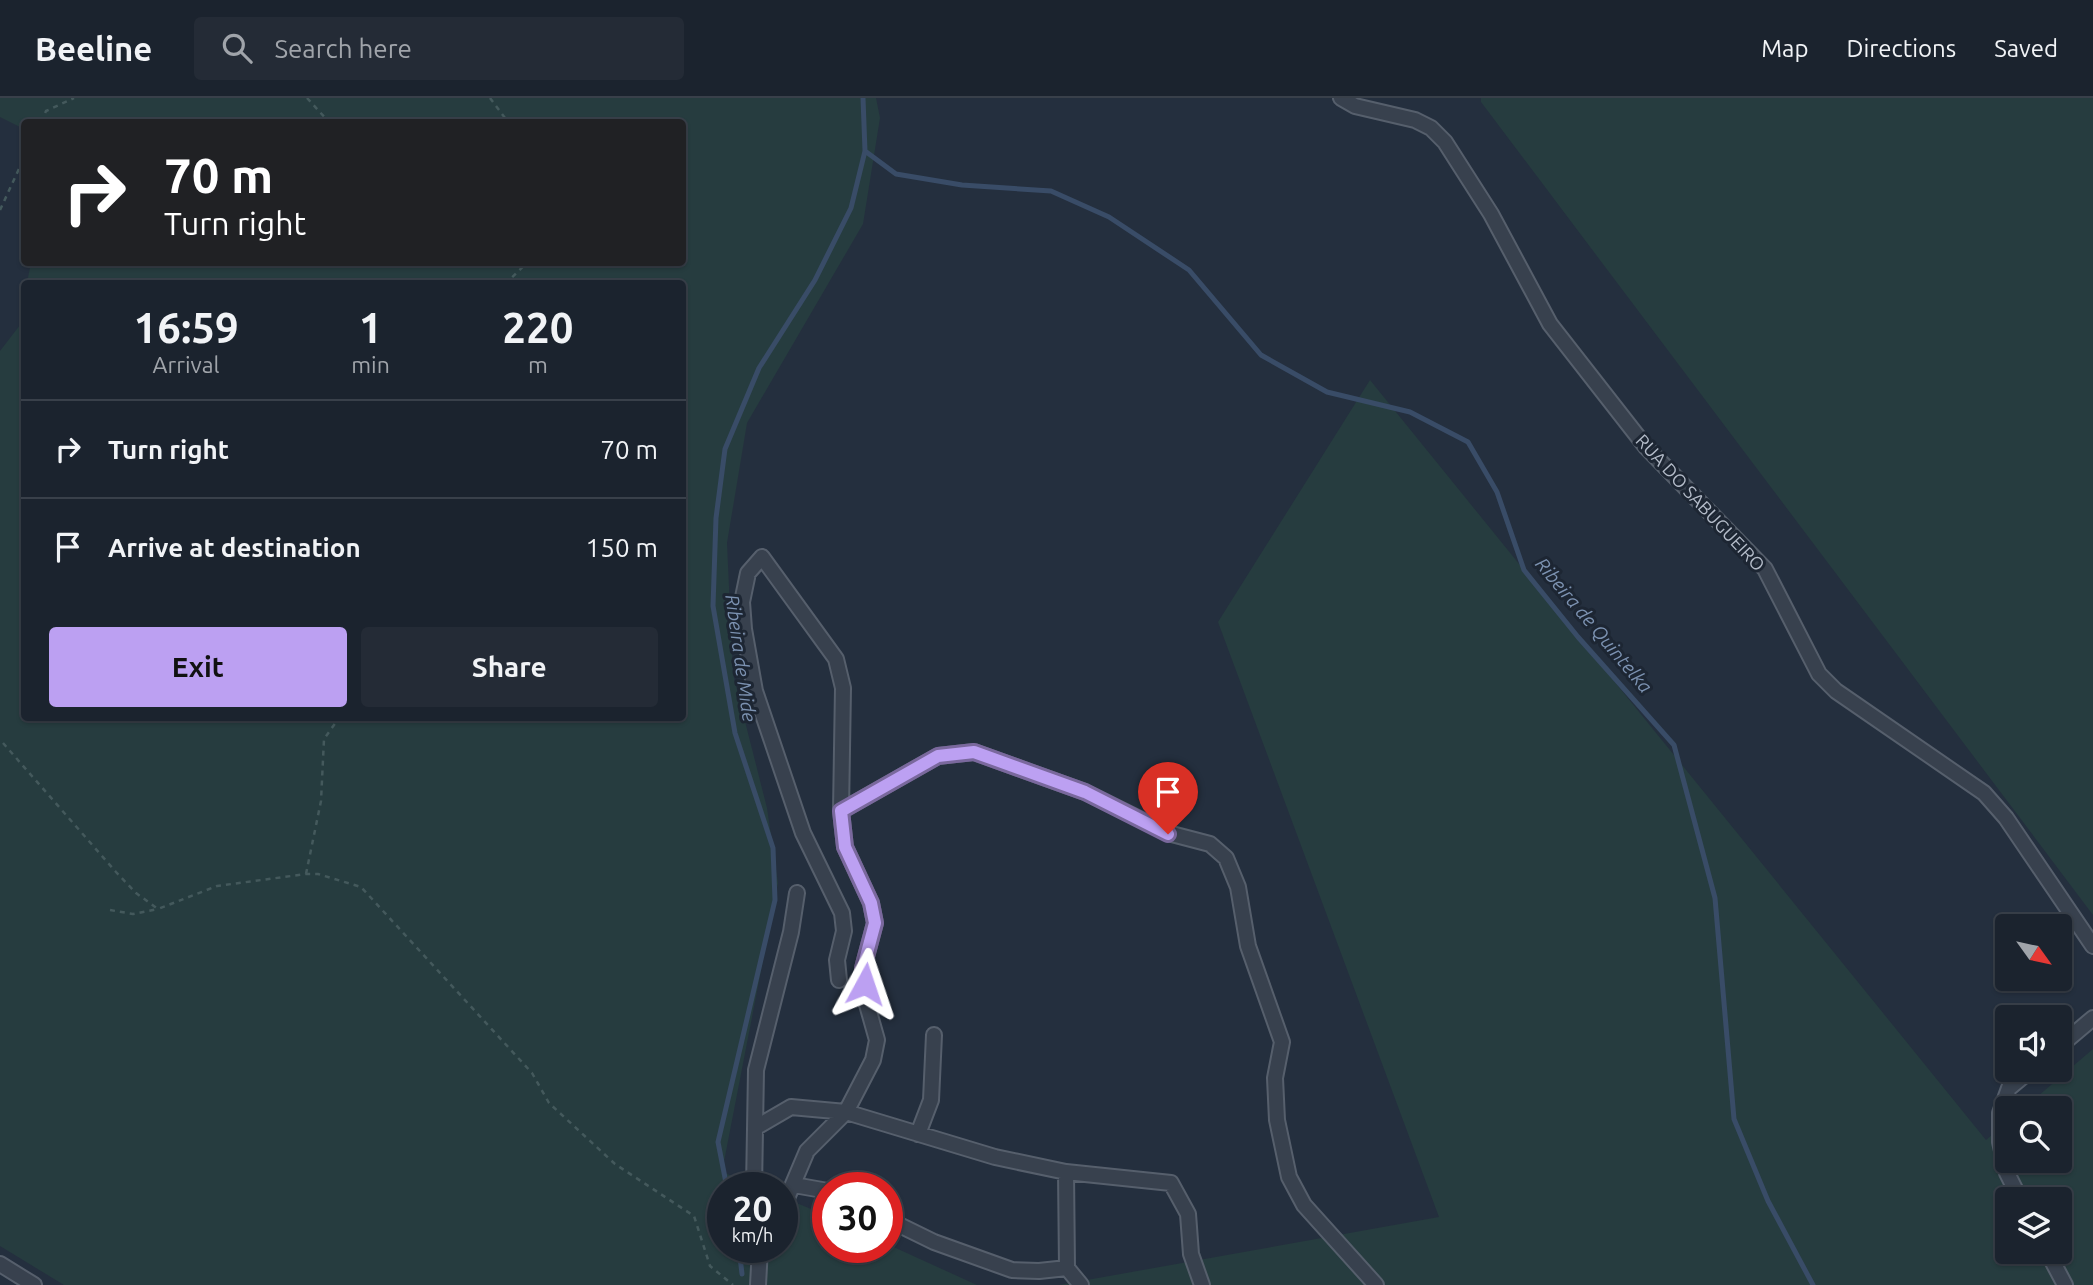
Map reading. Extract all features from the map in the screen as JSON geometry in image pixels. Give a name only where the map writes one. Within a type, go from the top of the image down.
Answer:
[{"type":"street","name":"RUA DO SABUGUEIRO","points":[[1341,98],[1355,106],[1415,120],[1431,128],[1445,142],[1491,214],[1550,324],[1646,447],[1765,569],[1819,674],[1836,691],[1983,793],[2006,818],[2093,946]]},
{"type":"street","points":[[798,1175],[807,1151],[846,1112],[873,1060],[877,1040],[866,1001],[863,968],[875,923],[871,903],[845,847],[841,811],[843,688],[836,659],[762,557],[748,573],[742,602],[755,691],[803,833],[842,913],[844,931],[837,960],[839,980]]},
{"type":"street","points":[[841,811],[938,756],[974,752],[1085,792],[1168,834],[1210,844],[1226,858],[1237,887],[1248,946],[1282,1042],[1275,1078],[1277,1120],[1289,1177],[1304,1206],[1376,1285]]},
{"type":"street","points":[[754,1172],[757,1070],[791,932],[797,893]]},
{"type":"street","points":[[2072,1036],[2093,1018]]},
{"type":"street","points":[[918,1134],[931,1100],[934,1035]]},
{"type":"street","points":[[2014,1187],[2007,1173],[2000,1142],[2000,1113],[2009,1088],[2016,1082]]},
{"type":"street","points":[[755,1128],[791,1107],[846,1112],[995,1157],[1066,1172],[1171,1183],[1188,1214],[1191,1254],[1202,1285]]},
{"type":"street","points":[[1066,1172],[1067,1268],[1081,1285]]},
{"type":"street","points":[[903,1227],[934,1242],[1012,1270],[1067,1268]]},
{"type":"street","points":[[758,1285],[759,1263]]},
{"type":"street","points":[[0,1264],[34,1285]]},
{"type":"street","points":[[2054,1264],[2065,1285]]},
{"type":"path","points":[[42,119],[46,111],[74,98]]},
{"type":"path","points":[[307,98],[326,119]]},
{"type":"path","points":[[490,98],[506,119]]},
{"type":"path","points":[[0,211],[21,165]]},
{"type":"path","points":[[510,280],[524,266]]},
{"type":"path","points":[[306,874],[321,801],[324,740],[336,721]]},
{"type":"path","points":[[2,741],[116,872],[136,893],[158,909]]},
{"type":"path","points":[[2,741],[9,750]]},
{"type":"path","points":[[110,910],[133,914],[158,909],[217,886],[306,874],[318,874],[361,887],[532,1073],[549,1103],[615,1164],[694,1216],[710,1266],[733,1285]]},
{"type":"green space","points":[[0,98],[876,98],[880,118],[863,224],[747,423],[727,543],[733,674],[767,808],[778,883],[722,1172],[707,1172],[707,1263],[798,1263],[798,1204],[812,1209],[812,1263],[903,1263],[903,1251],[977,1285],[64,1285],[0,1246],[0,351],[20,325],[21,318],[21,721],[686,721],[686,280],[28,280],[30,266],[686,266],[686,119],[21,119],[21,128],[0,117]]},
{"type":"green space","points":[[1481,98],[2093,98],[2093,915],[1481,102]]},
{"type":"green space","points":[[1370,380],[1986,1140],[1995,1132],[1995,1173],[2072,1173],[2072,1096],[2038,1096],[2054,1082],[2072,1082],[2072,1067],[2093,1049],[2093,1285],[1059,1285],[1439,1217],[1218,622]]},
{"type":"waterway","name":"Ribeira de Mide","points":[[724,1172],[718,1142],[775,900],[773,848],[735,733],[713,606],[716,518],[725,449],[759,368],[815,280],[851,208],[865,151],[863,98]]},
{"type":"waterway","name":"Ribeira de Quintelka","points":[[865,151],[896,174],[962,185],[1051,191],[1109,217],[1189,270],[1261,355],[1327,392],[1410,412],[1468,442],[1497,492],[1524,570],[1578,637],[1674,745],[1715,898],[1734,1119],[1768,1201],[1813,1285]]},
{"type":"waterway","name":"Ribeira de Mide","points":[[741,1263],[742,1274]]},
{"type":"route","points":[[865,984],[863,968],[875,923],[871,903],[845,847],[841,811],[938,756],[974,752],[1085,792],[1168,834]]}]
